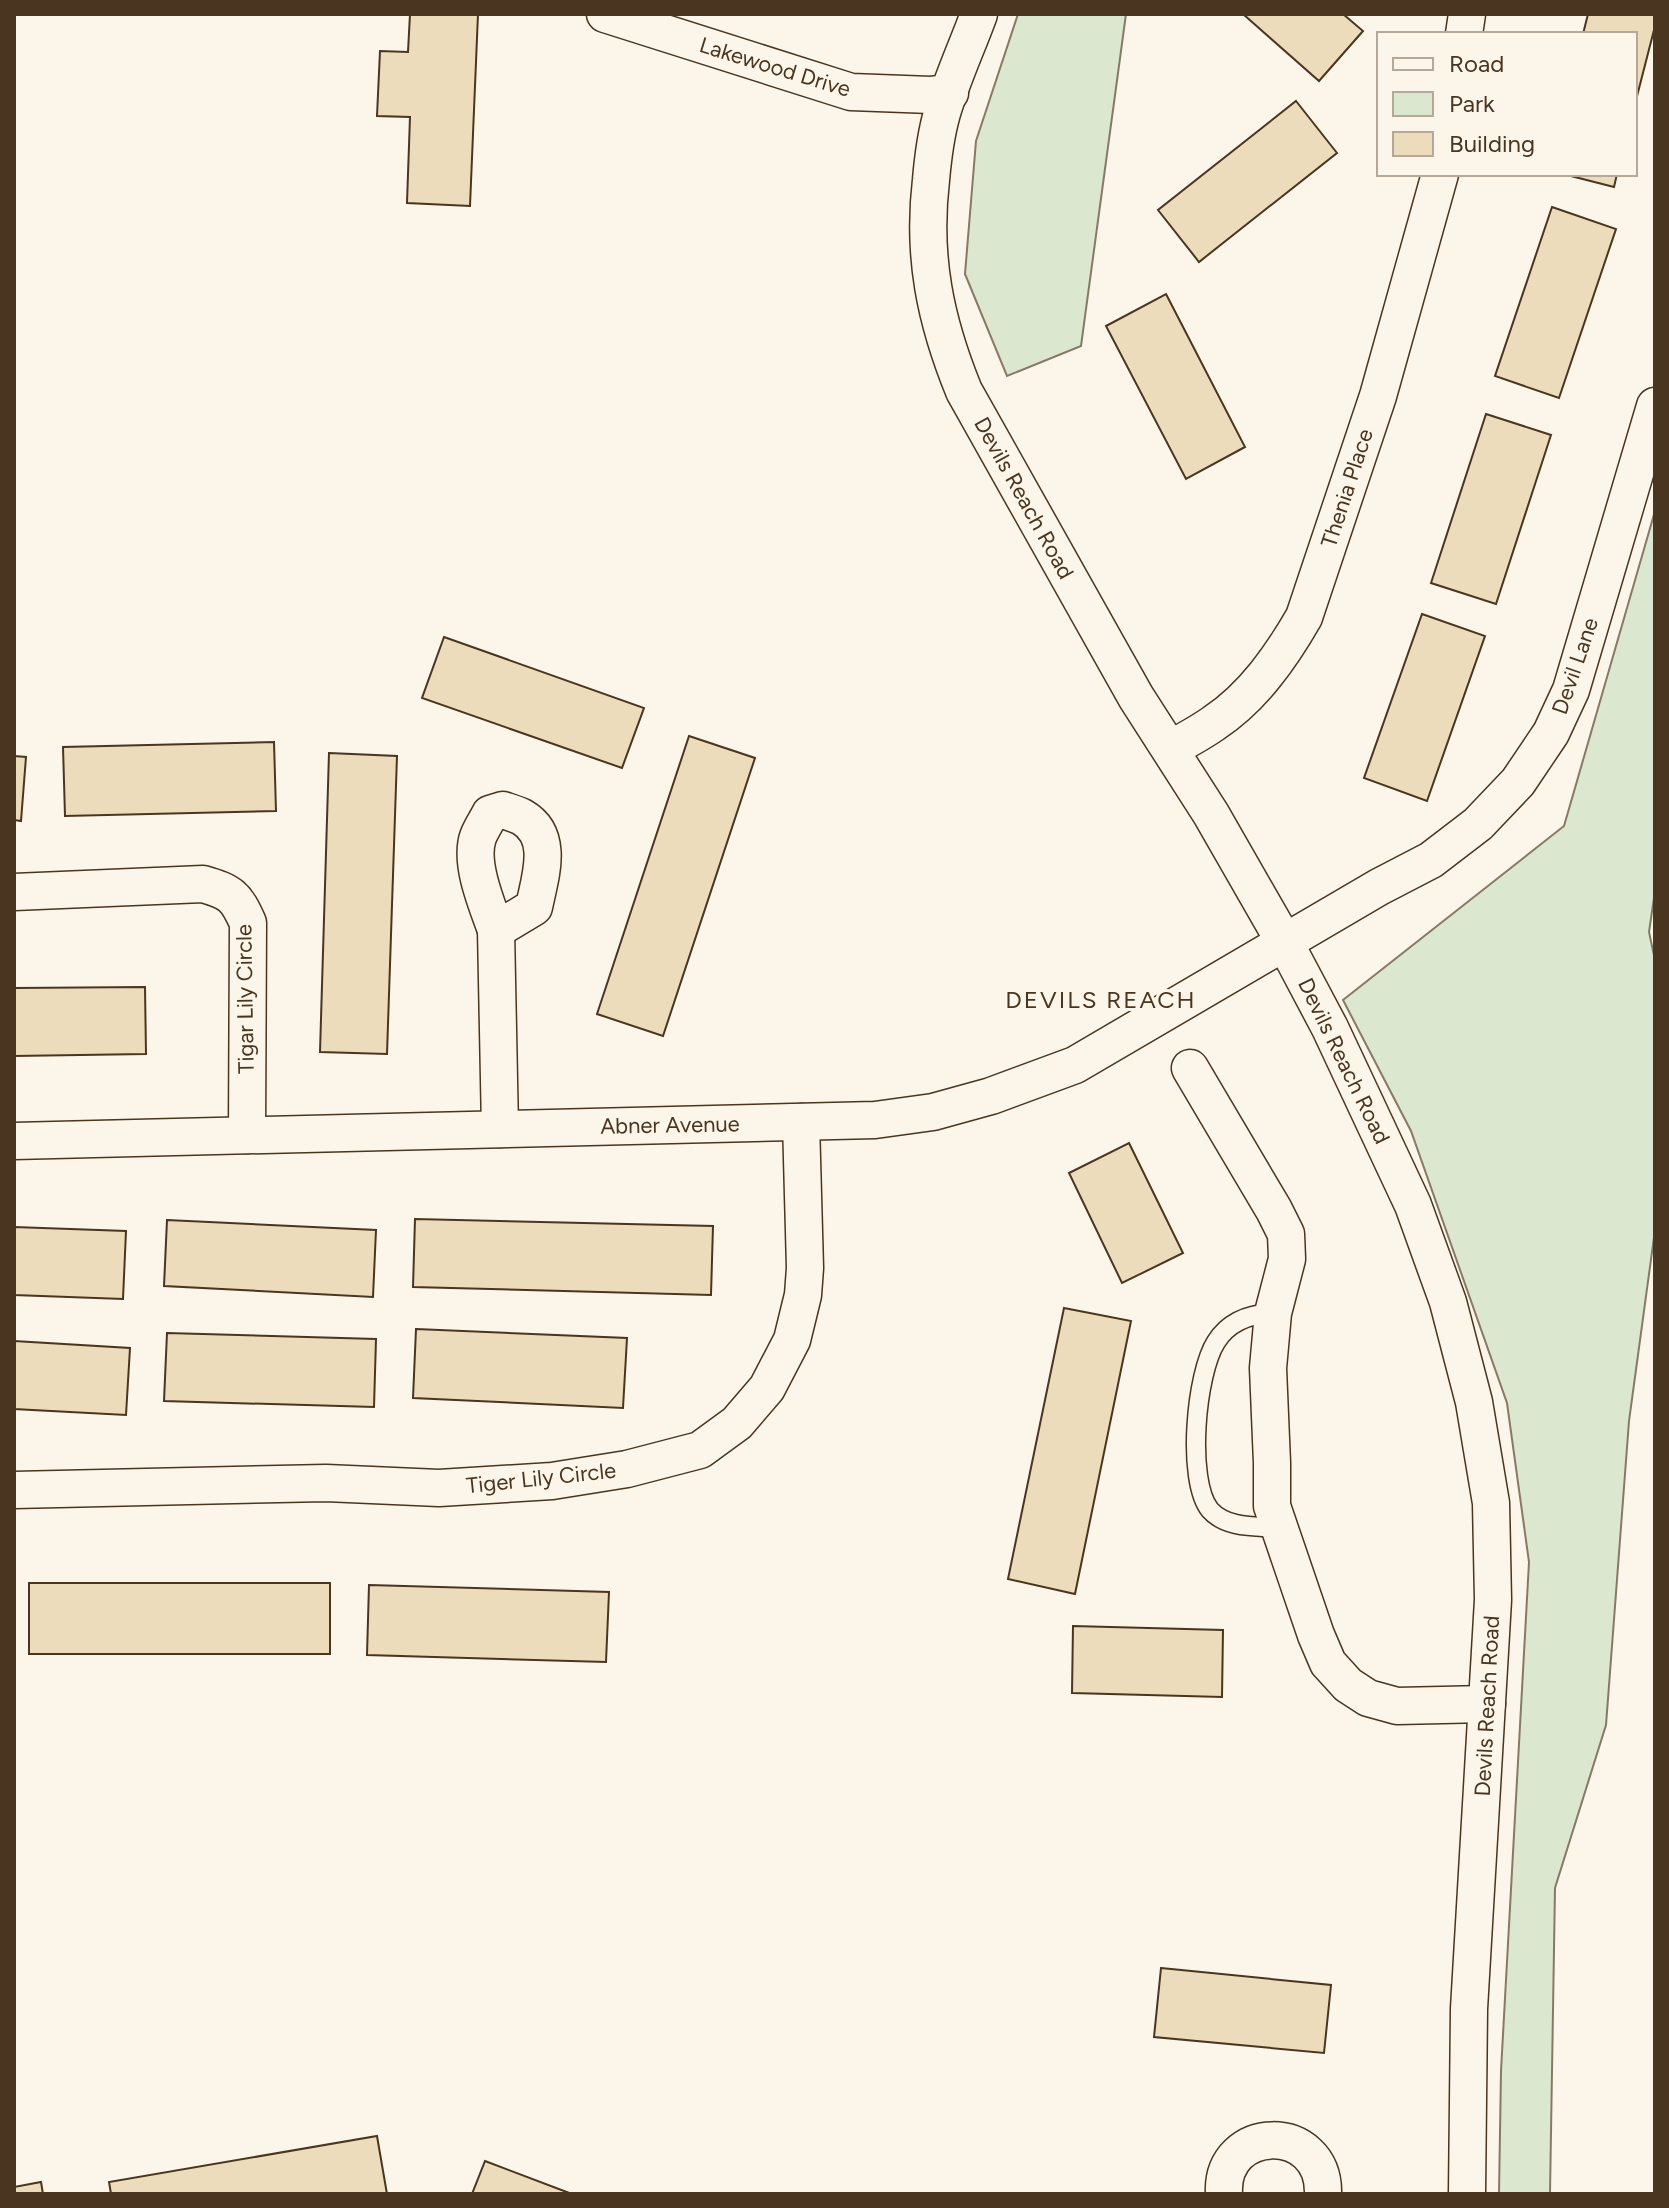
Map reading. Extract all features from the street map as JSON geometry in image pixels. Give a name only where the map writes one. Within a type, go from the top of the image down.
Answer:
[{"type":"street","name":"Lakewood Drive","points":[[605,14],[851,92],[950,93]]},
{"type":"street","name":"Devils Reach Road","points":[[979,14],[942,113],[927,211],[931,279],[950,356],[964,391],[1104,641],[1211,814],[1330,1028],[1413,1205],[1448,1302],[1474,1402],[1491,1503],[1493,1600],[1469,2009],[1467,2194]]},
{"type":"street","name":"Thenia Place","points":[[1170,749],[1216,722],[1255,687],[1304,617],[1378,396],[1439,176]]},
{"type":"street","name":"Devil Lane","points":[[1285,943],[1431,860],[1478,824],[1518,782],[1551,733],[1571,690],[1655,406]]},
{"type":"street","name":"Tigar Lily Circle","points":[[14,892],[203,884],[223,890],[239,904],[248,923],[247,1135]]},
{"type":"street","points":[[496,930],[500,1129]]},
{"type":"street","name":"Abner Avenue","points":[[14,1141],[875,1120],[933,1112],[1004,1093],[1075,1065],[1285,943]]},
{"type":"street","points":[[1190,1068],[1286,1234],[1287,1259],[1273,1313],[1268,1368],[1272,1506],[1328,1663],[1348,1685],[1368,1698],[1397,1706],[1487,1704]]},
{"type":"street","name":"Tiger Lily Circle","points":[[14,1490],[326,1483],[453,1488],[552,1481],[627,1469],[700,1450],[737,1423],[767,1388],[792,1340],[803,1295],[805,1268],[801,1122]]},
{"type":"street","points":[[1224,2194],[1229,2167],[1239,2154],[1252,2144],[1277,2139],[1293,2144],[1313,2159],[1321,2174],[1323,2194]]},
{"type":"lane","points":[[1273,1313],[1254,1314],[1231,1325],[1215,1343],[1204,1375],[1195,1433],[1199,1485],[1210,1509],[1228,1524],[1280,1528]]},
{"type":"green space","points":[[1018,14],[1126,14],[1081,346],[1007,376],[965,274],[976,141]]},
{"type":"green space","points":[[1655,511],[1655,891],[1649,932],[1655,960],[1655,1230],[1629,1421],[1606,1725],[1555,1888],[1550,2194],[1499,2194],[1501,2071],[1529,1562],[1507,1403],[1411,1131],[1343,1000],[1564,826]]},
{"type":"building","points":[[410,14],[478,14],[470,206],[407,203],[410,117],[377,116],[380,51],[408,52]]},
{"type":"building","points":[[1243,14],[1343,14],[1363,31],[1319,81]]},
{"type":"building","points":[[1588,14],[1655,15],[1637,96],[1637,32],[1584,32]]},
{"type":"building","points":[[1296,101],[1337,153],[1199,262],[1158,210]]},
{"type":"building","points":[[1571,176],[1617,176],[1614,187]]},
{"type":"building","points":[[1552,207],[1616,229],[1559,398],[1495,376]]},
{"type":"building","points":[[1166,294],[1245,447],[1186,479],[1106,326]]},
{"type":"building","points":[[1486,414],[1551,435],[1496,604],[1431,583]]},
{"type":"building","points":[[1422,614],[1485,636],[1427,801],[1364,778]]},
{"type":"building","points":[[444,637],[644,708],[622,768],[422,698]]},
{"type":"building","points":[[689,736],[755,758],[663,1036],[597,1014]]},
{"type":"building","points":[[274,742],[276,811],[65,816],[63,747]]},
{"type":"building","points":[[329,753],[397,756],[387,1054],[320,1052]]},
{"type":"building","points":[[14,756],[26,757],[21,821],[14,820]]},
{"type":"building","points":[[145,987],[146,1054],[14,1056],[14,988]]},
{"type":"building","points":[[1129,1143],[1183,1253],[1122,1283],[1069,1173]]},
{"type":"building","points":[[415,1219],[713,1226],[711,1295],[413,1287]]},
{"type":"building","points":[[167,1220],[376,1230],[373,1297],[164,1286]]},
{"type":"building","points":[[14,1227],[126,1231],[123,1299],[14,1295]]},
{"type":"building","points":[[1064,1308],[1131,1321],[1075,1594],[1008,1579]]},
{"type":"building","points":[[416,1329],[627,1338],[623,1408],[413,1398]]},
{"type":"building","points":[[167,1333],[376,1339],[374,1407],[164,1401]]},
{"type":"building","points":[[14,1341],[130,1348],[126,1415],[14,1409]]},
{"type":"building","points":[[29,1583],[330,1583],[330,1654],[29,1654]]},
{"type":"building","points":[[369,1585],[609,1592],[606,1662],[367,1655]]},
{"type":"building","points":[[1073,1626],[1223,1630],[1222,1697],[1072,1693]]},
{"type":"building","points":[[1161,1968],[1331,1985],[1324,2053],[1154,2037]]},
{"type":"building","points":[[377,2136],[387,2194],[111,2194],[109,2182]]},
{"type":"building","points":[[485,2161],[572,2194],[472,2194]]},
{"type":"building","points":[[41,2182],[43,2194],[14,2194],[14,2187]]},
{"type":"district","name":"DEVILS REACH","points":[[1101,999]]}]
